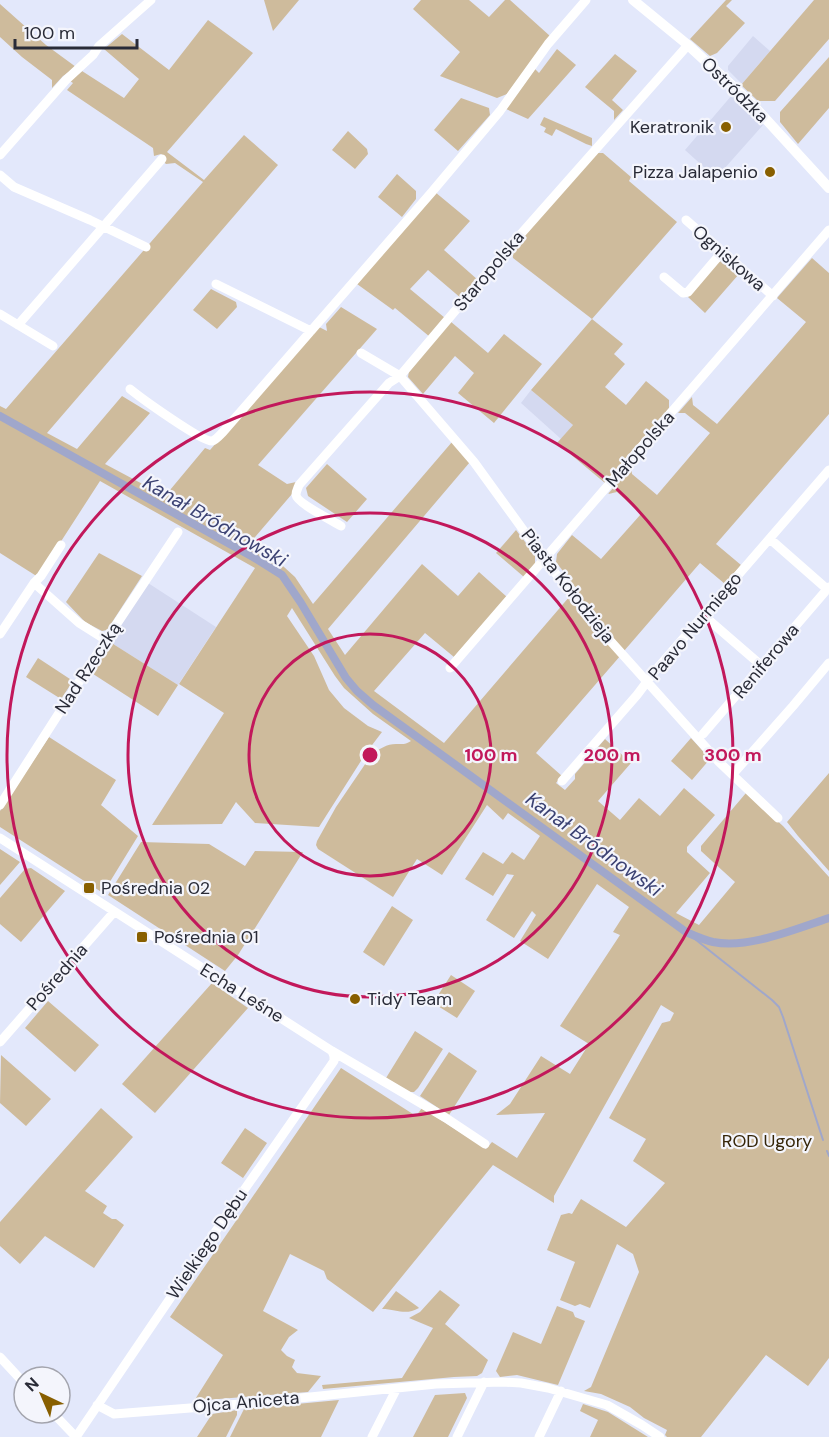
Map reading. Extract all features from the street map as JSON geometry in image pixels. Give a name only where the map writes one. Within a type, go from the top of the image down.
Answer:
[{"type":"street","points":[[0,155],[99,46],[151,0]]},
{"type":"street","points":[[130,389],[174,421],[203,438],[214,440],[431,193],[500,111],[548,44],[586,0]]},
{"type":"street","name":"Ostródzka","points":[[633,0],[688,45],[752,104],[829,188]]},
{"type":"street","name":"Staropolska","points":[[341,526],[318,514],[298,499],[296,493],[299,485],[389,382],[400,376],[504,253],[688,45]]},
{"type":"street","points":[[18,325],[162,159]]},
{"type":"street","points":[[0,175],[14,187],[146,247]]},
{"type":"street","name":"Ogniskowa","points":[[686,220],[773,296]]},
{"type":"street","name":"Małopolska","points":[[450,668],[829,230]]},
{"type":"street","points":[[664,277],[683,293],[688,292],[722,252]]},
{"type":"street","points":[[216,284],[311,332]]},
{"type":"street","points":[[0,314],[53,346]]},
{"type":"street","name":"Piasta Kołodzieja","points":[[361,353],[400,376],[474,462],[545,560],[597,626],[721,764],[778,818]]},
{"type":"street","name":"Paavo Nurmiego","points":[[562,781],[829,470]]},
{"type":"street","name":"Nad Rzeczką","points":[[0,804],[178,532]]},
{"type":"street","points":[[770,539],[828,588]]},
{"type":"street","points":[[0,634],[62,546]]},
{"type":"street","points":[[34,583],[79,623],[106,640]]},
{"type":"street","name":"Reniferowa","points":[[703,734],[828,588]]},
{"type":"street","points":[[703,615],[762,666]]},
{"type":"street","points":[[733,774],[829,663]]},
{"type":"street","name":"Echa Leśne","points":[[0,838],[332,1051],[446,1118],[485,1144]]},
{"type":"street","name":"Pośrednia","points":[[0,1042],[114,912]]},
{"type":"street","name":"Wielkiego Dębu","points":[[76,1437],[334,1061],[332,1051]]},
{"type":"street","points":[[0,1357],[12,1370]]},
{"type":"street","points":[[457,1437],[484,1382]]},
{"type":"street","name":"Ojca Aniceta","points":[[97,1405],[114,1414],[436,1384],[522,1383],[561,1391],[607,1405],[660,1437]]},
{"type":"street","points":[[372,1437],[397,1388]]},
{"type":"street","points":[[539,1437],[561,1391]]},
{"type":"street","points":[[64,1425],[76,1437]]},
{"type":"shaded area","points":[[753,36],[770,51],[742,84],[728,70],[728,66]]},
{"type":"shaded area","points":[[732,95],[763,125],[716,178],[685,150]]},
{"type":"shaded area","points":[[531,390],[573,425],[561,439],[521,403]]},
{"type":"shaded area","points":[[148,583],[216,627],[178,685],[110,642]]},
{"type":"green space","points":[[264,0],[299,0],[273,31]]},
{"type":"green space","points":[[421,0],[469,0],[489,17],[505,0],[510,0],[550,36],[507,94],[497,98],[440,76],[460,52],[413,9]]},
{"type":"green space","points":[[726,0],[732,0],[726,6],[745,23],[717,53],[710,56],[690,39]]},
{"type":"green space","points":[[814,0],[829,0],[829,39],[775,101],[758,101],[741,85]]},
{"type":"green space","points":[[0,4],[46,45],[76,67],[52,88],[52,80],[0,37]]},
{"type":"green space","name":"ROD Ugory","points":[[208,20],[253,53],[167,152],[204,180],[244,135],[278,165],[47,433],[77,449],[122,396],[150,413],[105,464],[165,496],[205,448],[210,450],[319,327],[327,331],[326,324],[341,307],[377,329],[258,465],[287,484],[296,482],[292,494],[250,543],[273,557],[295,577],[313,604],[452,442],[470,462],[328,629],[345,655],[422,564],[458,596],[479,572],[507,597],[454,657],[425,633],[374,691],[444,743],[570,596],[621,655],[536,753],[562,776],[556,783],[565,790],[575,779],[575,774],[605,739],[631,763],[598,801],[620,820],[639,798],[660,816],[684,788],[715,815],[687,847],[687,852],[710,873],[676,913],[699,925],[735,882],[701,851],[701,846],[746,793],[783,826],[829,877],[829,1358],[808,1386],[766,1355],[701,1437],[667,1437],[665,1435],[667,1430],[644,1418],[630,1407],[601,1394],[584,1391],[591,1387],[639,1272],[633,1254],[617,1244],[590,1308],[580,1304],[575,1306],[560,1300],[575,1262],[547,1250],[561,1215],[572,1214],[581,1199],[626,1227],[665,1183],[633,1161],[646,1139],[609,1118],[662,1023],[670,1021],[674,1013],[661,1005],[554,1196],[554,1203],[493,1165],[373,1312],[327,1279],[324,1271],[290,1254],[263,1311],[298,1330],[289,1337],[281,1350],[295,1360],[292,1367],[297,1373],[321,1376],[308,1392],[194,1401],[223,1355],[170,1317],[341,1068],[416,1116],[422,1108],[486,1149],[492,1142],[517,1158],[545,1113],[496,1115],[510,1104],[541,1056],[570,1074],[589,1044],[560,1026],[620,935],[613,932],[629,907],[597,884],[548,959],[520,941],[536,915],[532,911],[514,938],[486,920],[514,875],[507,874],[493,896],[465,879],[483,852],[503,864],[512,852],[524,860],[540,836],[508,813],[503,820],[487,805],[442,875],[417,859],[393,897],[318,849],[317,841],[336,807],[372,754],[386,746],[411,741],[373,714],[344,688],[292,608],[287,616],[314,656],[329,690],[344,708],[368,726],[382,732],[319,827],[255,823],[236,802],[222,824],[152,825],[224,713],[179,684],[255,568],[100,481],[38,577],[0,553],[0,406],[6,409],[203,182],[175,163],[166,164],[163,161],[166,158],[161,154],[154,156],[153,148],[67,90],[73,83],[70,81],[82,71],[124,98],[139,79],[104,49],[122,34],[169,70]]},
{"type":"green space","points":[[557,49],[576,65],[528,119],[506,109],[535,69],[539,73]]},
{"type":"green space","points":[[615,54],[637,71],[612,100],[623,110],[614,120],[614,111],[585,87]]},
{"type":"green space","points":[[829,57],[829,108],[798,144],[780,122],[780,112]]},
{"type":"green space","points":[[461,98],[489,108],[490,115],[458,151],[434,130]]},
{"type":"green space","points":[[544,117],[592,138],[592,146],[556,129],[552,136],[544,132],[546,128],[540,125]]},
{"type":"green space","points":[[348,131],[367,149],[368,154],[355,169],[332,150]]},
{"type":"green space","points":[[597,153],[603,153],[631,177],[629,181],[677,222],[592,319],[513,258],[512,250]]},
{"type":"green space","points":[[397,174],[416,191],[416,199],[402,217],[378,197]]},
{"type":"green space","points":[[435,192],[470,221],[444,250],[478,280],[462,299],[428,270],[410,289],[445,318],[430,337],[395,308],[393,310],[357,284]]},
{"type":"green space","points":[[812,258],[829,273],[829,414],[716,544],[741,565],[725,584],[700,563],[624,651],[574,592],[576,588],[556,562],[557,554],[572,535],[601,559],[641,514],[617,492],[608,494],[631,467],[632,474],[657,495],[710,433],[685,413],[678,413],[692,397],[693,405],[717,424],[806,322],[777,298]]},
{"type":"green space","points":[[723,261],[739,274],[705,313],[688,297],[718,262]]},
{"type":"green space","points":[[211,289],[236,302],[237,307],[217,329],[193,310]]},
{"type":"green space","points":[[592,319],[623,344],[614,354],[625,364],[605,387],[626,405],[646,381],[669,400],[669,408],[605,483],[557,443],[573,425],[531,390]]},
{"type":"green space","points":[[450,321],[488,353],[504,334],[542,364],[494,423],[458,393],[474,373],[455,356],[423,394],[408,377],[409,371]]},
{"type":"green space","points":[[327,464],[367,499],[347,522],[308,496],[306,488]]},
{"type":"green space","points":[[516,530],[535,555],[535,566],[524,577],[496,553]]},
{"type":"green space","points":[[99,553],[142,576],[107,630],[102,631],[85,622],[66,602]]},
{"type":"green space","points":[[110,642],[178,685],[158,716],[90,672]]},
{"type":"green space","points":[[38,658],[73,681],[61,699],[26,677]]},
{"type":"green space","points":[[49,737],[116,780],[101,805],[138,836],[103,893],[0,827],[0,811]]},
{"type":"green space","points":[[691,738],[710,759],[692,780],[671,761]]},
{"type":"green space","points":[[829,773],[829,871],[787,822]]},
{"type":"green space","points":[[141,842],[209,844],[245,866],[255,851],[303,852],[238,955],[225,971],[108,895]]},
{"type":"green space","points":[[0,849],[20,862],[0,885]]},
{"type":"green space","points":[[31,868],[65,891],[21,942],[0,924],[0,898],[25,869]]},
{"type":"green space","points":[[392,906],[413,920],[384,966],[363,952]]},
{"type":"green space","points":[[451,975],[475,991],[457,1018],[433,1003]]},
{"type":"green space","points":[[212,983],[248,1008],[155,1113],[122,1084]]},
{"type":"green space","points":[[48,1001],[99,1045],[75,1072],[25,1028]]},
{"type":"green space","points":[[415,1031],[443,1049],[418,1088],[414,1092],[409,1092],[386,1078]]},
{"type":"green space","points":[[449,1052],[477,1071],[449,1115],[420,1096]]},
{"type":"green space","points":[[1,1055],[51,1099],[26,1126],[0,1103]]},
{"type":"green space","points":[[101,1108],[133,1137],[85,1191],[107,1206],[103,1213],[124,1225],[94,1268],[45,1236],[20,1264],[0,1246],[0,1222]]},
{"type":"green space","points":[[245,1128],[267,1143],[243,1178],[221,1163]]},
{"type":"green space","points":[[440,1290],[460,1305],[445,1324],[488,1360],[482,1373],[477,1376],[323,1389],[322,1385],[402,1378],[433,1328],[409,1318],[420,1312]]},
{"type":"green space","points":[[396,1291],[419,1308],[405,1312],[382,1309]]},
{"type":"green space","points":[[557,1306],[573,1312],[575,1317],[585,1321],[558,1385],[517,1375],[500,1377],[496,1371],[513,1332],[541,1344]]},
{"type":"green space","points":[[465,1393],[467,1398],[448,1437],[413,1437],[435,1395]]},
{"type":"green space","points":[[339,1400],[321,1437],[230,1437],[244,1409]]},
{"type":"green space","points":[[583,1404],[608,1412],[648,1437],[590,1437],[598,1420],[580,1411]]},
{"type":"green space","points":[[237,1410],[237,1415],[226,1437],[197,1437],[212,1414]]},
{"type":"waterway","name":"Kanał Bródnowski","points":[[0,416],[282,575],[346,678],[357,691],[373,705],[686,932],[713,942],[742,943],[772,937],[829,918]]},
{"type":"waterway","points":[[686,932],[779,1007],[823,1140]]},
{"type":"waterway","points":[[827,1151],[829,1156]]},
{"type":"place","name":"Keratronik","points":[[726,127]]},
{"type":"place","name":"Pizza Jalapenio","points":[[770,172]]},
{"type":"place","name":"Pośrednia 02","points":[[89,888]]},
{"type":"place","name":"Pośrednia 01","points":[[142,937]]},
{"type":"place","name":"Tidy Team","points":[[355,999]]}]
